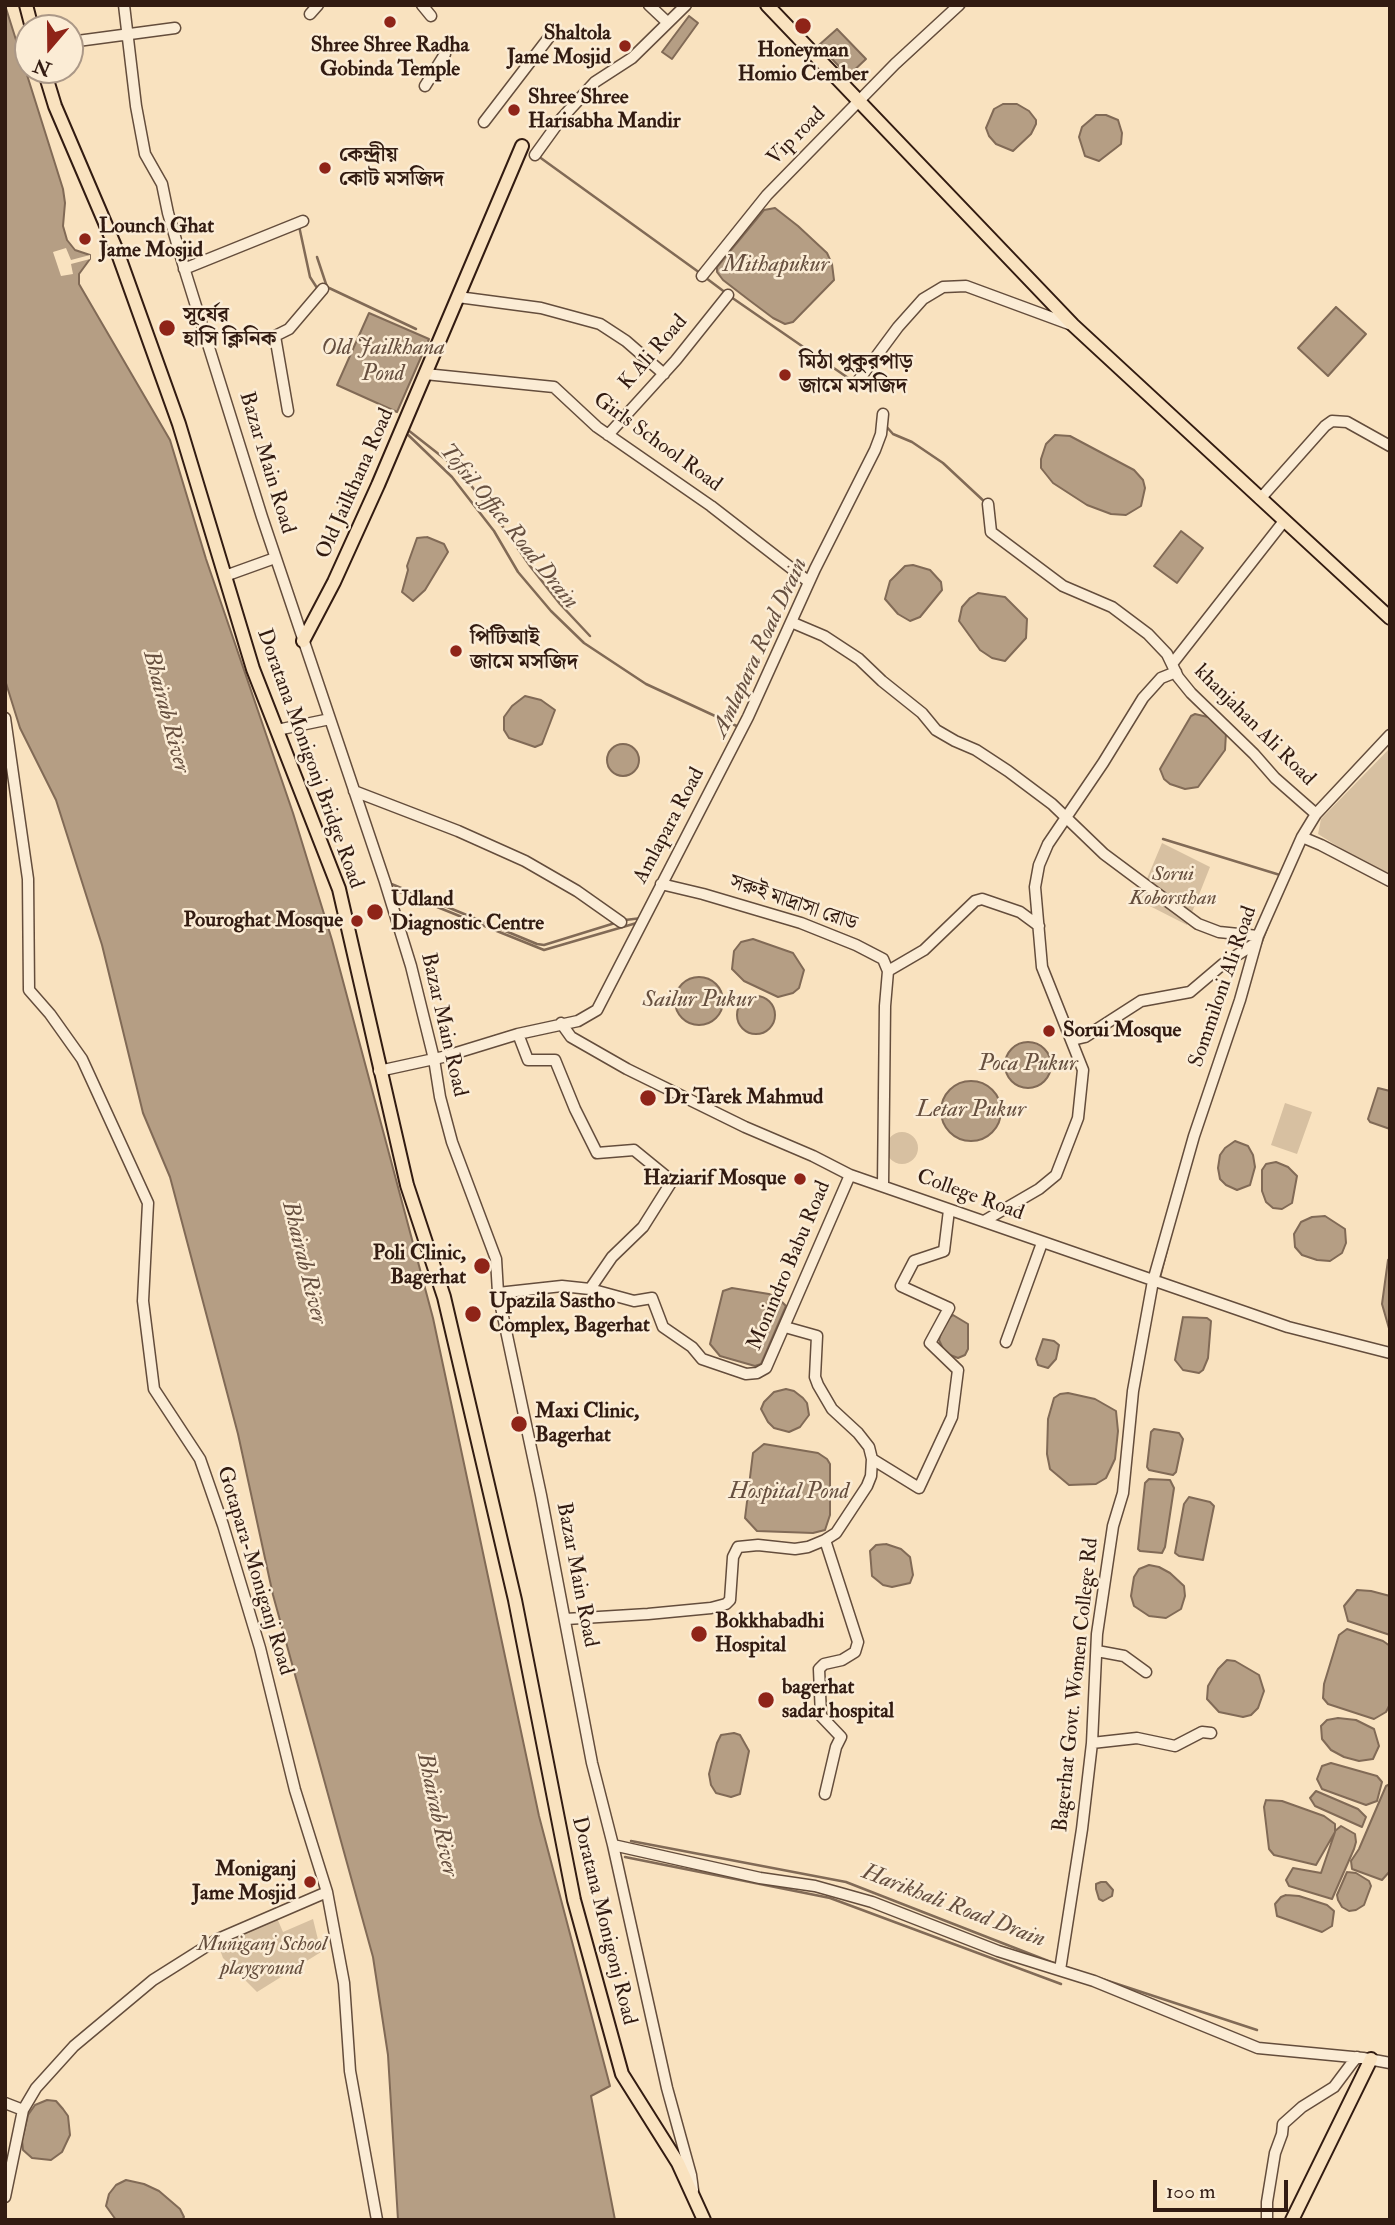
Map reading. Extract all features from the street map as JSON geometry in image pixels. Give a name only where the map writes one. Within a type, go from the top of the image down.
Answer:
[{"type":"main road","points":[[767,5],[1073,325],[1390,618]]},
{"type":"main road","name":"Doratana Monigonj Bridge Road","points":[[48,84],[55,106],[117,251],[175,411],[253,669],[338,889],[407,1185],[444,1297],[516,1600]]},
{"type":"main road","name":"Old Jailkhana Road","points":[[303,641],[334,582],[522,146]]},
{"type":"main road","name":"Doratana Monigonj Road","points":[[516,1600],[574,1900],[622,2074],[671,2152],[704,2220]]},
{"type":"main road","points":[[1292,2220],[1367,2058]]},
{"type":"street","name":"Bazar Main Road","points":[[124,5],[136,106],[145,154],[162,184],[184,269],[275,558],[411,966],[452,1142],[496,1259],[498,1293],[566,1619],[592,1763],[613,1845],[653,2030],[691,2175],[693,2193]]},
{"type":"street","points":[[310,14],[318,5]]},
{"type":"street","points":[[422,5],[431,16]]},
{"type":"street","points":[[649,5],[667,22]]},
{"type":"street","points":[[535,155],[561,119],[595,82],[632,58],[686,5]]},
{"type":"street","name":"Vip road","points":[[702,276],[767,195],[895,64],[959,5]]},
{"type":"street","points":[[84,41],[174,28]]},
{"type":"street","points":[[484,122],[550,36]]},
{"type":"street","points":[[425,86],[445,54]]},
{"type":"street","points":[[184,269],[303,221]]},
{"type":"street","points":[[855,385],[923,299],[943,287],[966,286],[1073,325]]},
{"type":"street","points":[[288,411],[275,336],[289,329],[323,289]]},
{"type":"street","name":"K Ali Road","points":[[608,435],[664,374],[728,295]]},
{"type":"street","points":[[458,297],[541,308],[600,324],[626,341],[664,374]]},
{"type":"street","name":"Girls School Road","points":[[425,374],[554,387],[608,435],[711,506],[809,582]]},
{"type":"street","name":"Amlapara Road","points":[[379,1071],[434,1059],[517,1034],[578,1021],[591,1015],[602,1003],[743,728],[809,582],[875,450],[881,434],[883,414]]},
{"type":"street","points":[[1260,499],[1325,425],[1332,421],[1347,422],[1390,446]]},
{"type":"street","name":"khanjahan Ali Road","points":[[988,504],[991,532],[1063,586],[1112,607],[1149,634],[1167,654],[1191,693],[1275,778],[1316,814]]},
{"type":"street","points":[[984,1221],[1040,1189],[1056,1175],[1078,1118],[1083,1070],[1042,967],[1035,887],[1039,865],[1048,844],[1143,698],[1174,668],[1284,521]]},
{"type":"street","points":[[225,576],[275,558]]},
{"type":"street","points":[[791,622],[824,636],[859,659],[922,713],[936,730],[976,750],[1008,771],[1066,816],[1104,854],[1198,924],[1219,932],[1257,940]]},
{"type":"street","name":"Gotapara-Moniganj Road","points":[[5,718],[28,878],[29,990],[82,1059],[148,1203],[143,1301],[154,1390],[200,1459],[223,1525],[260,1648],[295,1790],[327,1892],[344,1983],[351,2071],[377,2220]]},
{"type":"street","points":[[277,730],[330,719]]},
{"type":"street","name":"Sommiloni Ali Road","points":[[1153,1281],[1194,1136],[1240,1000],[1257,940],[1302,837],[1316,814],[1390,735]]},
{"type":"street","points":[[354,791],[458,831],[525,861],[577,891],[621,922]]},
{"type":"street","points":[[1302,837],[1390,881]]},
{"type":"street","name":"সরুই মাদ্রাসা রোড","points":[[661,884],[801,922],[883,960],[888,971]]},
{"type":"street","points":[[883,1185],[888,971],[924,950],[975,901],[982,899],[1020,912],[1039,926]]},
{"type":"street","points":[[1072,1040],[1085,1037],[1142,1001],[1190,992],[1257,940]]},
{"type":"street","name":"College Road","points":[[561,1023],[571,1037],[627,1069],[850,1175],[1288,1327],[1390,1353]]},
{"type":"street","points":[[517,1034],[528,1060],[555,1060],[597,1153],[634,1150],[672,1181],[643,1227],[612,1256],[590,1289]]},
{"type":"street","name":"Monindro Babu Road","points":[[498,1293],[562,1286],[590,1289],[635,1301],[652,1298],[663,1327],[692,1347],[702,1359],[746,1374],[757,1373],[766,1368],[850,1175]]},
{"type":"street","points":[[872,1459],[919,1488],[952,1417],[958,1370],[930,1343],[949,1308],[901,1286],[914,1261],[944,1251],[949,1210]]},
{"type":"street","points":[[1006,1342],[1042,1243]]},
{"type":"street","name":"Bagerhat Govt. Women College Rd","points":[[1060,1970],[1082,1829],[1092,1743],[1097,1651],[1114,1526],[1123,1493],[1133,1391],[1153,1281]]},
{"type":"street","points":[[566,1619],[648,1614],[726,1604],[730,1600],[733,1557],[738,1547],[758,1545],[807,1548],[836,1533],[867,1486],[871,1476],[872,1459],[869,1447],[832,1409],[818,1385],[815,1377],[817,1336],[785,1326]]},
{"type":"street","points":[[825,1540],[858,1642],[855,1652],[842,1660],[824,1664],[819,1669],[821,1716],[841,1737],[836,1747],[825,1794]]},
{"type":"street","points":[[1097,1651],[1124,1656],[1146,1672]]},
{"type":"street","points":[[1092,1743],[1137,1738],[1175,1746],[1202,1732],[1211,1733]]},
{"type":"street","points":[[613,1845],[760,1878],[815,1886],[872,1902],[988,1947],[1060,1970],[1183,2016],[1258,2048],[1367,2058]]},
{"type":"street","points":[[5,2197],[23,2110],[36,2088],[74,2046],[153,1980],[218,1939],[327,1892]]},
{"type":"street","points":[[1267,2220],[1267,2202],[1275,2153],[1283,2124],[1302,2106],[1334,2087],[1357,2057],[1390,2063]]},
{"type":"street","points":[[5,2103],[23,2110]]},
{"type":"green space","points":[[1390,748],[1390,874],[1318,834],[1321,819]]},
{"type":"green space","name":"Sorui Koborsthan","points":[[1162,843],[1210,867],[1187,925],[1138,900]]},
{"type":"green space","points":[[1285,1103],[1312,1112],[1297,1154],[1271,1145]]},
{"type":"green space","points":[[902,1132],[913,1137],[918,1148],[913,1159],[902,1164],[891,1159],[886,1148],[891,1137]]},
{"type":"green space","name":"Muniganj School playground","points":[[277,1918],[283,1932],[313,1919],[321,1952],[257,1992],[223,1958],[220,1950],[223,1945]]},
{"type":"water","name":"Bhairab River","points":[[5,5],[14,34],[14,84],[30,84],[63,189],[63,226],[67,240],[75,250],[90,255],[79,274],[79,284],[170,440],[206,559],[293,813],[332,940],[433,1318],[539,1816],[610,2086],[591,2096],[615,2220],[398,2220],[388,2055],[373,1957],[273,1595],[238,1434],[170,1177],[143,1113],[102,945],[56,800],[20,728],[5,680]]},
{"type":"water","points":[[689,16],[698,23],[672,59],[662,52]]},
{"type":"water","points":[[837,29],[866,59],[848,76],[819,45]]},
{"type":"water","points":[[1003,104],[1017,104],[1029,111],[1036,120],[1031,134],[1013,151],[996,144],[986,128],[994,109]]},
{"type":"water","points":[[1096,115],[1106,115],[1118,120],[1122,133],[1121,144],[1099,161],[1085,156],[1079,137],[1082,127]]},
{"type":"water","name":"Mithapukur","points":[[775,208],[827,253],[834,280],[793,322],[785,324],[749,300],[717,272],[717,267],[764,210]]},
{"type":"water","points":[[1336,307],[1366,334],[1328,376],[1298,348]]},
{"type":"water","name":"Old Jailkhana Pond","points":[[369,313],[429,339],[397,412],[337,385]]},
{"type":"water","points":[[1055,435],[1070,436],[1134,470],[1143,480],[1145,488],[1141,506],[1126,515],[1111,514],[1087,505],[1053,483],[1041,468],[1041,459],[1046,444]]},
{"type":"water","points":[[1181,531],[1203,548],[1177,583],[1154,566]]},
{"type":"water","points":[[427,537],[444,544],[448,552],[425,590],[413,601],[402,592],[407,566],[417,538]]},
{"type":"water","points":[[913,565],[930,570],[941,582],[942,590],[920,617],[910,621],[898,614],[885,599],[890,581],[905,566]]},
{"type":"water","points":[[978,593],[1005,597],[1027,619],[1026,638],[1005,661],[992,658],[980,650],[959,621],[962,607]]},
{"type":"water","points":[[525,696],[541,700],[555,710],[542,744],[535,747],[509,738],[504,730],[504,717],[512,706]]},
{"type":"water","points":[[1195,714],[1212,718],[1223,728],[1226,733],[1225,750],[1198,787],[1185,789],[1170,784],[1164,779],[1160,769],[1191,716]]},
{"type":"water","points":[[623,744],[634,749],[639,760],[634,771],[623,776],[612,771],[607,760],[612,749]]},
{"type":"water","points":[[753,939],[793,953],[804,970],[799,988],[793,993],[778,997],[744,981],[732,969],[734,951],[741,942]]},
{"type":"water","name":"Sailur Pukur","points":[[699,977],[716,984],[723,1001],[716,1018],[699,1025],[682,1018],[675,1001],[682,984]]},
{"type":"water","points":[[756,996],[769,1002],[775,1015],[769,1028],[756,1034],[743,1028],[737,1015],[743,1002]]},
{"type":"water","name":"Poca Pukur","points":[[1028,1042],[1045,1048],[1051,1065],[1045,1082],[1028,1088],[1011,1082],[1005,1065],[1011,1048]]},
{"type":"water","name":"Letar Pukur","points":[[971,1081],[992,1090],[1001,1111],[992,1132],[971,1141],[950,1132],[941,1111],[950,1090]]},
{"type":"water","points":[[1378,1088],[1390,1091],[1390,1129],[1368,1119]]},
{"type":"water","points":[[1235,1141],[1248,1146],[1255,1167],[1250,1185],[1237,1190],[1220,1179],[1218,1168],[1220,1155]]},
{"type":"water","points":[[1276,1162],[1288,1167],[1297,1176],[1292,1203],[1282,1209],[1273,1208],[1266,1202],[1262,1191],[1262,1170],[1266,1164]]},
{"type":"water","points":[[1325,1216],[1345,1229],[1346,1243],[1342,1253],[1330,1261],[1302,1255],[1295,1247],[1294,1234],[1301,1222],[1312,1217]]},
{"type":"water","points":[[1390,1258],[1390,1332],[1382,1304]]},
{"type":"water","points":[[732,1288],[769,1294],[786,1306],[761,1364],[755,1366],[720,1356],[710,1344],[723,1291]]},
{"type":"water","points":[[953,1315],[968,1324],[968,1349],[965,1355],[958,1358],[945,1353],[939,1340],[944,1322]]},
{"type":"water","points":[[1183,1317],[1207,1318],[1211,1321],[1208,1358],[1199,1373],[1183,1370],[1175,1360]]},
{"type":"water","points":[[1043,1339],[1059,1345],[1056,1359],[1048,1368],[1038,1365],[1036,1359]]},
{"type":"water","points":[[786,1389],[803,1398],[807,1403],[809,1415],[800,1427],[789,1432],[774,1428],[761,1409],[774,1392]]},
{"type":"water","points":[[1068,1393],[1095,1399],[1116,1411],[1118,1431],[1115,1459],[1106,1478],[1096,1484],[1069,1485],[1050,1469],[1047,1454],[1048,1419],[1054,1398]]},
{"type":"water","points":[[1154,1429],[1179,1433],[1183,1439],[1173,1475],[1149,1470],[1147,1467],[1151,1432]]},
{"type":"water","name":"Hospital Pond","points":[[764,1444],[818,1453],[827,1459],[830,1464],[830,1515],[825,1530],[813,1533],[757,1531],[745,1518],[753,1453]]},
{"type":"water","points":[[1149,1479],[1170,1480],[1174,1488],[1162,1553],[1138,1549],[1145,1483]]},
{"type":"water","points":[[1189,1497],[1210,1502],[1214,1506],[1203,1560],[1175,1553],[1184,1504]]},
{"type":"water","points":[[886,1544],[901,1549],[910,1557],[913,1575],[910,1583],[892,1587],[883,1585],[872,1576],[870,1551],[876,1545]]},
{"type":"water","points":[[1149,1565],[1170,1573],[1184,1586],[1185,1596],[1181,1609],[1166,1618],[1149,1616],[1134,1606],[1131,1596],[1134,1577],[1139,1569]]},
{"type":"water","points":[[1357,1590],[1390,1596],[1390,1635],[1348,1621],[1344,1606]]},
{"type":"water","points":[[1347,1629],[1390,1646],[1390,1704],[1386,1712],[1374,1719],[1328,1704],[1323,1698],[1324,1684],[1339,1635]]},
{"type":"water","points":[[1227,1660],[1235,1661],[1259,1675],[1264,1691],[1258,1708],[1251,1715],[1243,1717],[1219,1712],[1207,1699],[1208,1686]]},
{"type":"water","points":[[1327,1720],[1356,1720],[1374,1729],[1379,1746],[1373,1759],[1359,1761],[1331,1750],[1322,1739],[1321,1726]]},
{"type":"water","points":[[721,1735],[740,1735],[749,1751],[740,1794],[731,1797],[716,1793],[709,1774]]},
{"type":"water","points":[[1331,1763],[1377,1776],[1382,1782],[1377,1801],[1366,1805],[1322,1789],[1317,1779],[1322,1766]]},
{"type":"water","points":[[1390,1784],[1390,1871],[1382,1880],[1352,1869],[1351,1861],[1359,1849],[1386,1786]]},
{"type":"water","points":[[1316,1791],[1358,1809],[1366,1817],[1362,1827],[1315,1806],[1310,1798]]},
{"type":"water","points":[[1266,1800],[1282,1801],[1324,1816],[1335,1824],[1335,1831],[1341,1826],[1355,1834],[1354,1849],[1332,1899],[1289,1886],[1286,1880],[1293,1868],[1321,1873],[1335,1832],[1316,1865],[1274,1855],[1269,1849],[1264,1807]]},
{"type":"water","points":[[1347,1872],[1356,1873],[1369,1881],[1371,1886],[1364,1905],[1349,1911],[1342,1907],[1337,1895]]},
{"type":"water","points":[[1106,1882],[1113,1890],[1112,1896],[1103,1901],[1099,1899],[1096,1889],[1096,1884]]},
{"type":"water","points":[[1286,1895],[1299,1896],[1327,1905],[1334,1911],[1332,1926],[1322,1932],[1277,1916],[1275,1904]]},
{"type":"water","points":[[47,2100],[56,2101],[68,2116],[70,2135],[62,2152],[51,2160],[32,2158],[23,2150],[22,2140],[28,2115],[35,2105]]},
{"type":"water","points":[[126,2180],[159,2191],[180,2209],[184,2217],[182,2220],[116,2220],[106,2206],[109,2194],[116,2185]]},
{"type":"pier","points":[[66,248],[71,260],[90,255],[90,259],[71,264],[73,274],[61,276],[53,252]]},
{"type":"waterway","points":[[899,67],[966,5]]},
{"type":"waterway","points":[[538,156],[700,273]]},
{"type":"waterway","points":[[299,226],[310,277],[319,291]]},
{"type":"waterway","points":[[317,257],[327,287],[416,329]]},
{"type":"waterway","points":[[706,278],[726,293]]},
{"type":"waterway","points":[[731,297],[854,382]]},
{"type":"waterway","points":[[885,425],[893,434],[912,442],[943,463],[987,504]]},
{"type":"waterway","points":[[408,430],[459,470],[530,566],[590,636]]},
{"type":"waterway","name":"Tofsil Office Road Drain","points":[[404,431],[452,477],[494,531],[518,572],[551,611],[584,643],[646,684],[741,728],[640,922],[544,950],[390,888],[306,641],[343,568],[404,431]]},
{"type":"waterway","points":[[1163,839],[1280,875]]},
{"type":"waterway","name":"Tofsil Office Road Drain","points":[[389,883],[537,944],[544,945],[615,923]]},
{"type":"waterway","points":[[625,920],[642,918]]},
{"type":"waterway","points":[[1259,949],[1269,923]]},
{"type":"waterway","points":[[359,1003],[375,1072]]},
{"type":"waterway","points":[[1160,1277],[1168,1246]]},
{"type":"waterway","name":"Harikhali Road Drain","points":[[631,1841],[846,1882],[1056,1964]]},
{"type":"waterway","name":"Harikhali Road Drain","points":[[625,1857],[830,1898],[1061,1984]]},
{"type":"waterway","name":"Harikhali Road Drain","points":[[1063,1966],[1080,1972]]},
{"type":"waterway","name":"Harikhali Road Drain","points":[[1099,1978],[1257,2030]]},
{"type":"place","name":"Shree Shree Radha Gobinda Temple","points":[[390,22]]},
{"type":"place","name":"Honeyman Homio Cember","points":[[803,26]]},
{"type":"place","name":"Shaltola Jame Mosjid","points":[[625,46]]},
{"type":"place","name":"Shree Shree Harisabha Mandir","points":[[514,110]]},
{"type":"place","name":"কেন্দ্রীয় কোট মসজিদ","points":[[325,168]]},
{"type":"place","name":"Lounch Ghat Jame Mosjid","points":[[85,239]]},
{"type":"place","name":"সূর্যের হাসি ক্লিনিক","points":[[167,328]]},
{"type":"place","name":"মিঠা পুকুরপাড় জামে মসজিদ","points":[[785,375]]},
{"type":"place","name":"পিটিআই জামে মসজিদ","points":[[456,651]]},
{"type":"place","name":"Udland Diagnostic Centre","points":[[375,912]]},
{"type":"place","name":"Pouroghat Mosque","points":[[357,921]]},
{"type":"place","name":"Sorui Mosque","points":[[1049,1031]]},
{"type":"place","name":"Dr Tarek Mahmud","points":[[648,1098]]},
{"type":"place","name":"Haziarif Mosque","points":[[800,1179]]},
{"type":"place","name":"Poli Clinic, Bagerhat","points":[[482,1266]]},
{"type":"place","name":"Upazila Sastho Complex, Bagerhat","points":[[473,1314]]},
{"type":"place","name":"Maxi Clinic, Bagerhat","points":[[519,1424]]},
{"type":"place","name":"Bokkhabadhi Hospital","points":[[699,1634]]},
{"type":"place","name":"bagerhat sadar hospital","points":[[766,1700]]},
{"type":"place","name":"Moniganj Jame Mosjid","points":[[310,1882]]},
{"type":"water label","name":"Amlapara Road Drain","points":[[761,648]]}]
